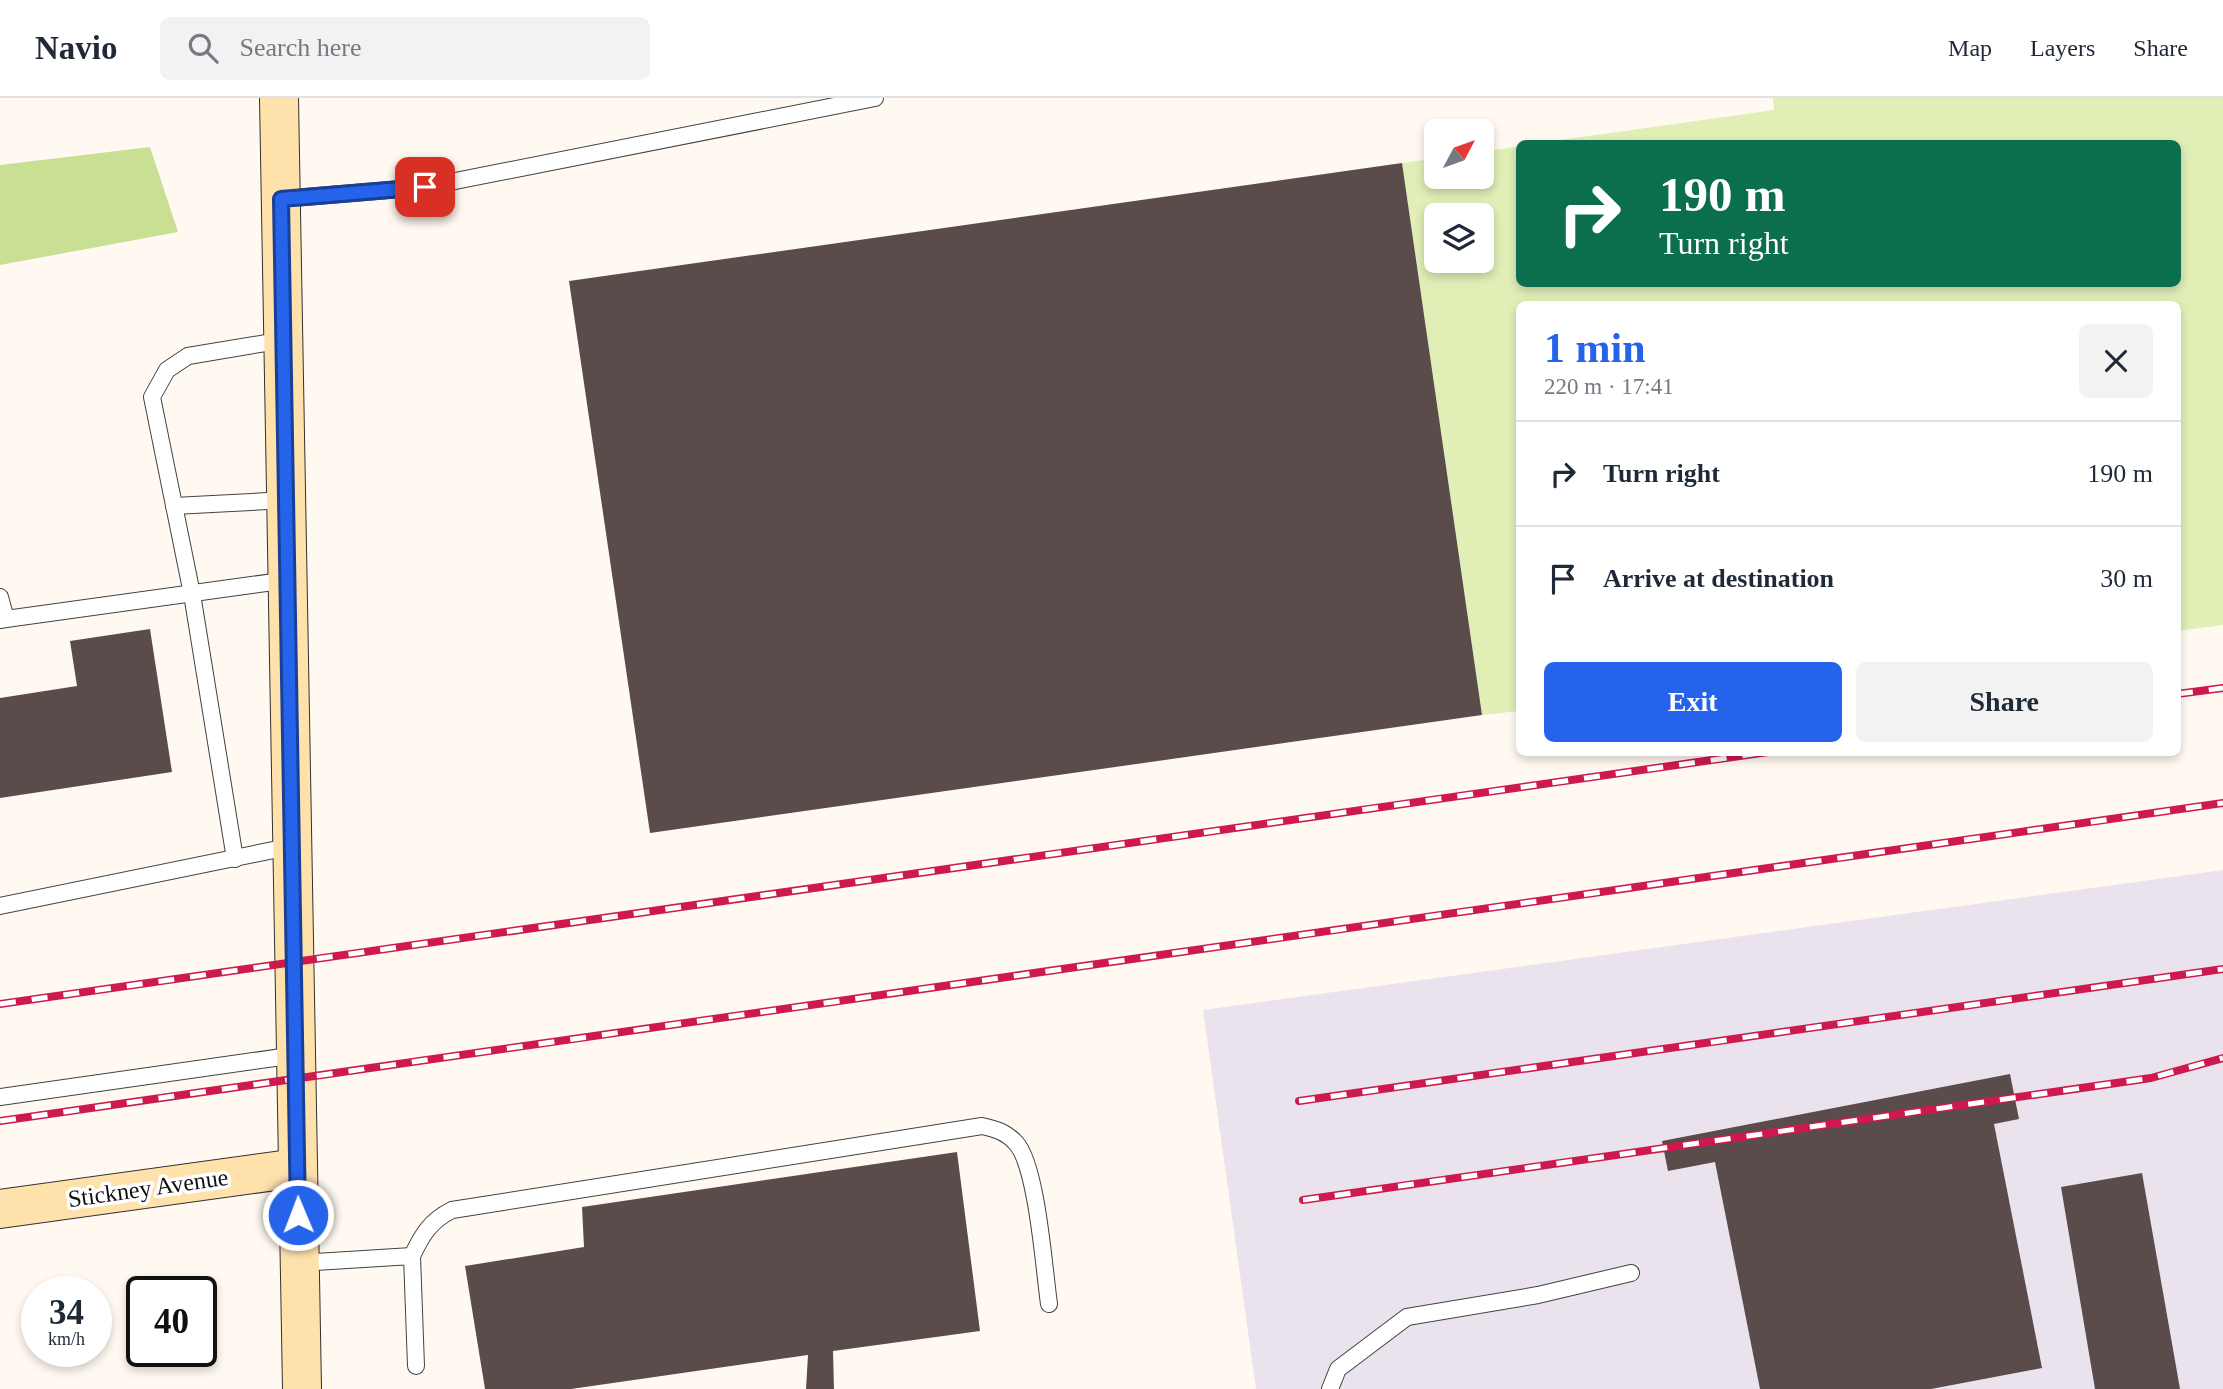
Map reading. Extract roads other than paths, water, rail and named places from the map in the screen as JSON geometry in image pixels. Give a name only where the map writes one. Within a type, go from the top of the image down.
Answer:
[{"type":"street","points":[[279,98],[302,1389]]},
{"type":"street","name":"Stickney Avenue","points":[[0,1209],[297,1168]]},
{"type":"lane","points":[[281,199],[425,187],[874,98]]},
{"type":"lane","points":[[235,859],[191,594],[152,397],[167,370],[188,356],[284,340]]},
{"type":"lane","points":[[174,506],[287,500]]},
{"type":"lane","points":[[0,597],[3,620],[288,580]]},
{"type":"lane","points":[[0,906],[293,846]]},
{"type":"lane","points":[[0,1097],[296,1055]]},
{"type":"lane","points":[[416,1366],[412,1256],[421,1236],[435,1219],[452,1210],[982,1126],[1003,1131],[1018,1144],[1028,1167],[1049,1304]]},
{"type":"lane","points":[[299,1263],[412,1256]]},
{"type":"lane","points":[[1330,1389],[1338,1369],[1407,1317],[1538,1295],[1631,1273]]},
{"type":"railway","points":[[2181,693],[2223,688]]},
{"type":"railway","points":[[0,1004],[1740,756]]},
{"type":"railway","points":[[0,1121],[2223,803]]},
{"type":"railway","points":[[1299,1101],[2223,969]]},
{"type":"railway","points":[[1303,1200],[2151,1078],[2223,1058]]}]
